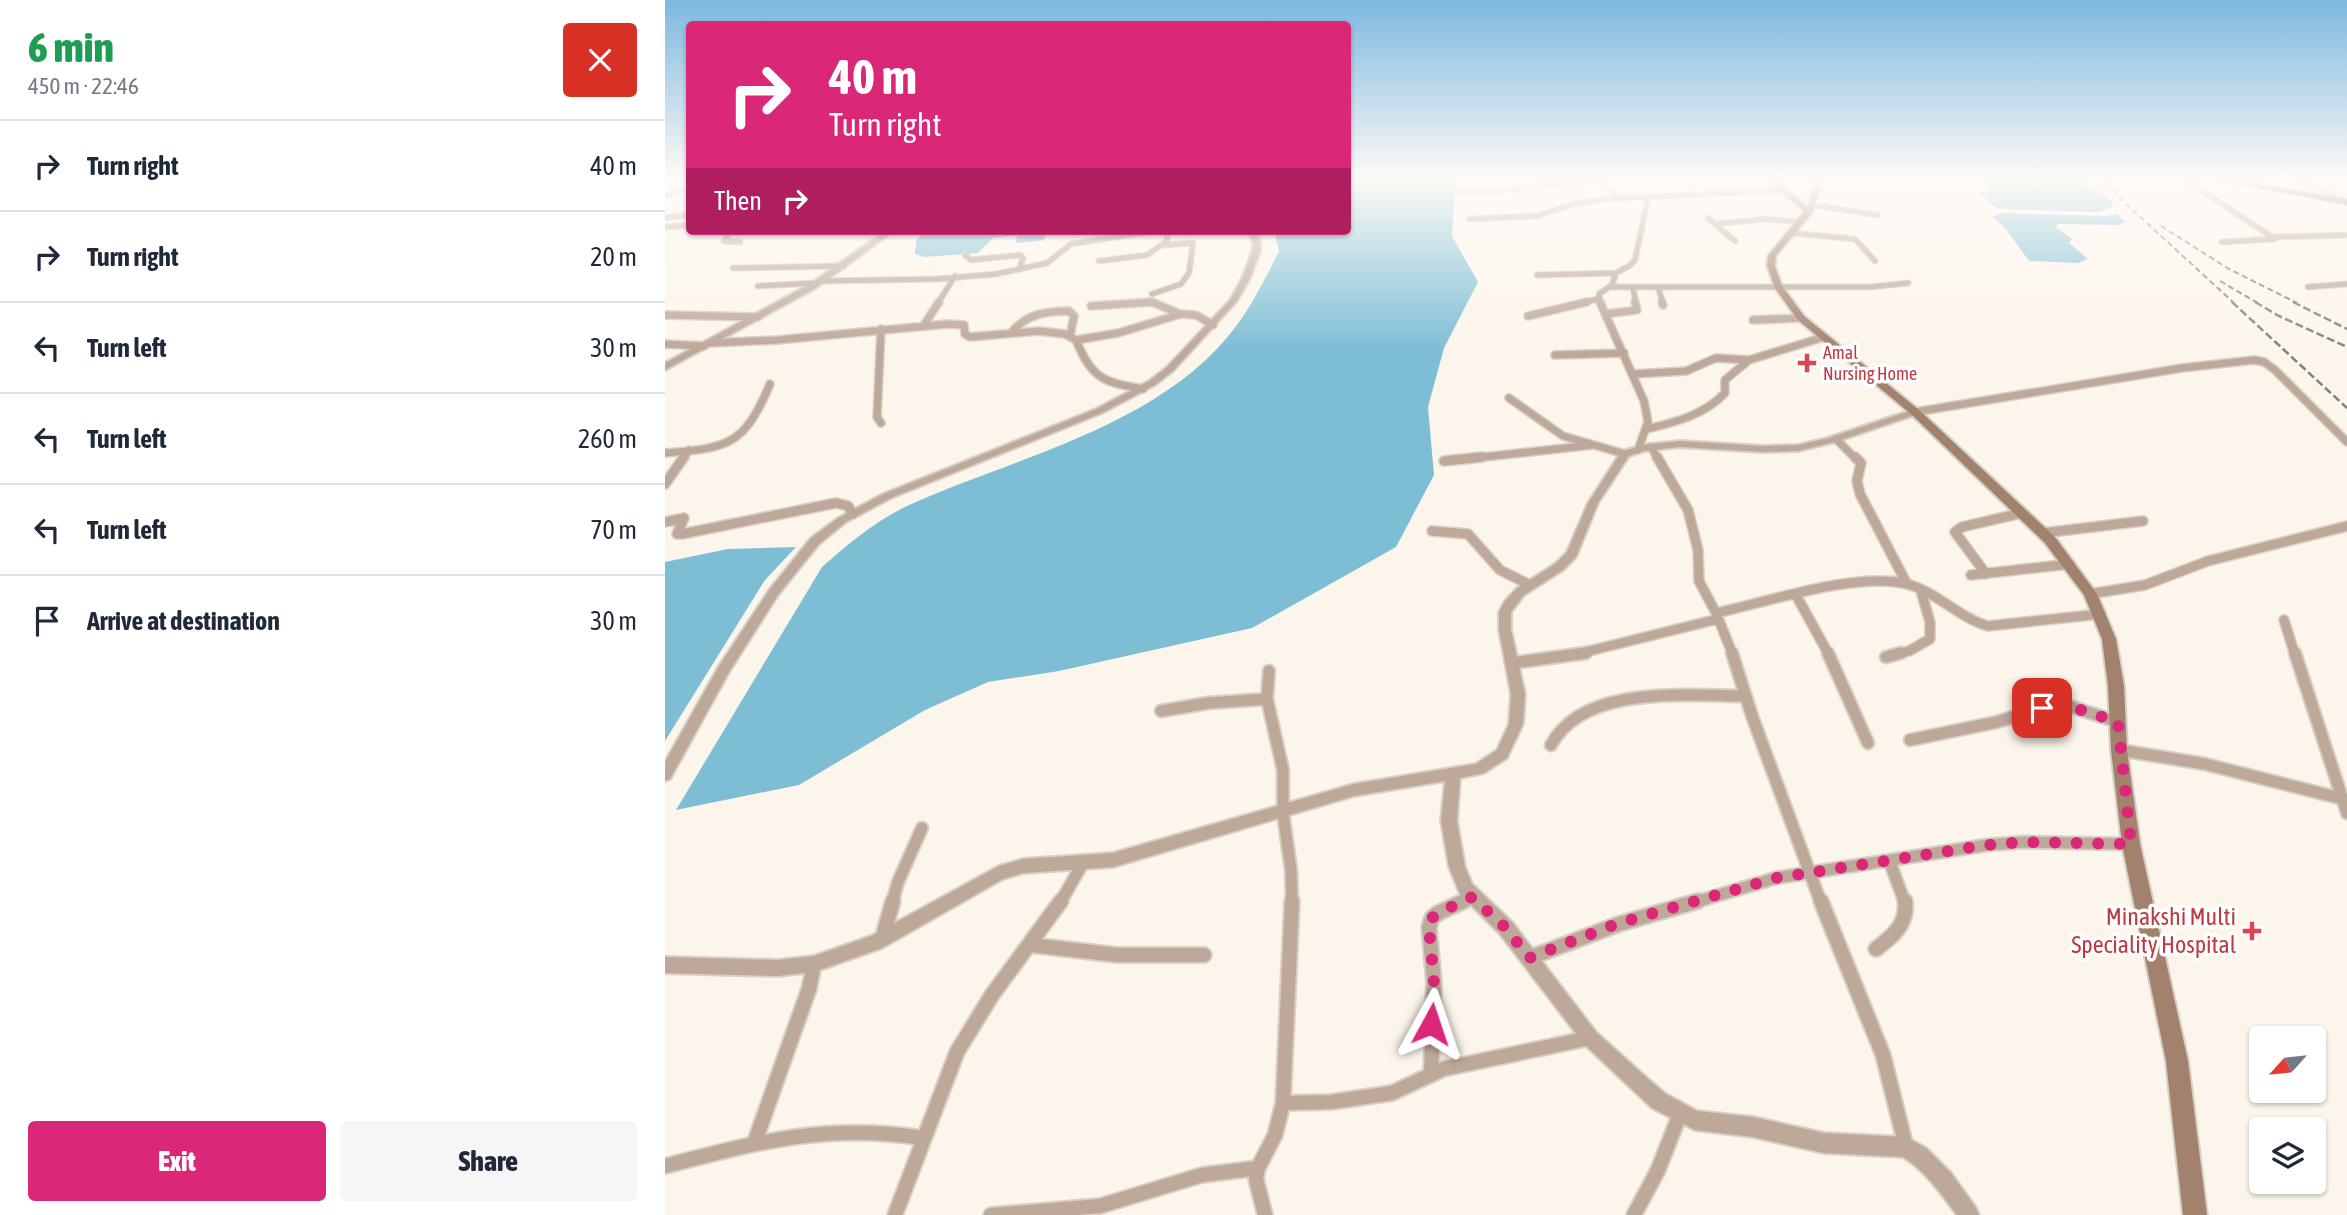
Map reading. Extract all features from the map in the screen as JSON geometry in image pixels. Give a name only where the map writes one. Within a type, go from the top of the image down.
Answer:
[{"type":"main road","points":[[1788,237],[1772,256],[1771,266],[1778,286],[1801,318],[1915,412],[2043,533],[2070,564],[2101,614],[2113,659],[2119,750],[2131,844],[2177,1061],[2195,1215]]},
{"type":"street","points":[[727,237],[724,241],[740,242]]},
{"type":"street","points":[[665,367],[820,282],[883,237]]},
{"type":"street","points":[[758,286],[1019,270],[1050,262],[1063,247],[1071,244],[1118,237]]},
{"type":"street","points":[[1099,261],[1147,255],[1163,245],[1168,237]]},
{"type":"street","points":[[665,775],[723,669],[774,592],[815,541],[853,514],[898,491],[1100,411],[1143,389],[1170,369],[1233,301],[1251,268],[1257,244],[1254,237]]},
{"type":"street","points":[[1537,275],[1616,273],[1630,267],[1635,260],[1638,237]]},
{"type":"street","points":[[1729,237],[1735,242]]},
{"type":"street","points":[[1849,237],[1855,239],[1875,261]]},
{"type":"street","points":[[2222,242],[2308,237]]},
{"type":"street","points":[[1152,294],[1182,285],[1190,275],[1193,243],[1163,245]]},
{"type":"street","points":[[965,255],[971,260],[1020,255],[1023,258],[1019,270]]},
{"type":"street","points":[[733,268],[844,266]]},
{"type":"street","points":[[665,965],[778,968],[814,964],[882,940],[999,873],[1023,866],[1083,863],[1139,855],[1353,790],[1453,775],[1479,769],[1493,762],[1508,745],[1518,709],[1505,630],[1505,612],[1513,598],[1559,567],[1572,554],[1593,503],[1638,450],[1647,429],[1644,401],[1634,374],[1598,299],[1599,294],[1610,287],[1616,273]]},
{"type":"street","points":[[924,326],[955,276]]},
{"type":"street","points":[[1610,287],[1870,288],[1908,283]]},
{"type":"street","points":[[2308,287],[2347,284]]},
{"type":"street","points":[[1658,287],[1663,305]]},
{"type":"street","points":[[1605,314],[1637,310],[1633,288]]},
{"type":"street","points":[[1528,316],[1598,299]]},
{"type":"street","points":[[1091,306],[1152,302],[1181,314],[1196,316],[1213,325]]},
{"type":"street","points":[[1011,333],[1019,321],[1030,316],[1069,311],[1074,316],[1073,338],[1084,362],[1099,379],[1143,389]]},
{"type":"street","points":[[665,344],[777,340],[961,324],[965,334],[970,337],[1011,333],[1073,338],[1118,332],[1181,314]]},
{"type":"street","points":[[665,315],[758,317]]},
{"type":"street","points":[[1753,320],[1801,318]]},
{"type":"street","points":[[881,329],[877,417],[881,423]]},
{"type":"street","points":[[1634,374],[1686,371],[1716,358],[1749,360],[1824,337]]},
{"type":"street","points":[[1555,355],[1624,353]]},
{"type":"street","points":[[1647,429],[1691,416],[1718,401],[1725,393],[1725,380],[1749,360]]},
{"type":"street","points":[[1444,461],[1593,445],[1638,450],[1699,446],[1782,449],[1836,439],[1878,422],[1915,412],[2182,368],[2254,360],[2264,362],[2275,370],[2347,442]]},
{"type":"street","points":[[665,453],[720,447],[735,439],[757,410],[770,384]]},
{"type":"street","points":[[1509,398],[1557,432],[1593,445]]},
{"type":"street","points":[[1836,439],[1861,463],[1857,481],[1860,494],[1907,584]]},
{"type":"street","points":[[665,484],[689,450]]},
{"type":"street","points":[[1638,450],[1688,510],[1698,550],[1697,575],[1738,668],[1809,872],[1884,1055],[1906,1147],[1937,1173],[1969,1215]]},
{"type":"street","points":[[665,522],[684,518],[677,534],[682,534],[836,503],[848,506],[853,514]]},
{"type":"street","points":[[1986,574],[1955,532],[1962,527],[2022,513]]},
{"type":"street","points":[[2043,533],[2143,521]]},
{"type":"street","points":[[2090,594],[2145,585],[2208,561],[2347,526]]},
{"type":"street","points":[[1432,531],[1468,534],[1500,570],[1530,585]]},
{"type":"street","points":[[1971,575],[2070,564]]},
{"type":"street","points":[[1512,663],[1586,653],[1795,595],[1866,583],[1907,584],[1977,623],[1988,626],[2101,614]]},
{"type":"street","points":[[1886,657],[1909,651],[1930,639],[1930,622],[1920,591]]},
{"type":"street","points":[[1795,595],[1824,645],[1838,682],[1868,743]]},
{"type":"street","points":[[2284,620],[2345,799],[2347,813]]},
{"type":"street","points":[[1265,1215],[1258,1193],[1258,1168],[1275,1135],[1283,1102],[1292,919],[1291,870],[1283,813],[1283,770],[1267,699],[1269,671]]},
{"type":"street","points":[[1551,745],[1555,734],[1570,719],[1632,699],[1647,696],[1746,696]]},
{"type":"street","points":[[1161,711],[1267,699]]},
{"type":"street","points":[[1910,740],[1997,722],[2042,708],[2066,705],[2118,722]]},
{"type":"street","points":[[2119,750],[2250,774],[2345,799]]},
{"type":"street","points":[[1453,775],[1449,813],[1461,880],[1472,897],[1506,928],[1590,1038],[1640,1085],[1680,1114],[1695,1120],[1752,1127],[1824,1143],[1906,1147]]},
{"type":"street","points":[[882,940],[898,882],[922,828]]},
{"type":"street","points":[[1529,958],[1581,936],[1747,884],[1809,872],[1987,845],[2024,842],[2131,844]]},
{"type":"street","points":[[1876,949],[1895,936],[1908,913],[1906,899],[1889,860]]},
{"type":"street","points":[[895,1215],[962,1044],[992,995],[1031,945],[1083,863]]},
{"type":"street","points":[[1431,1074],[1434,983],[1429,927],[1432,918],[1438,913],[1472,897]]},
{"type":"street","points":[[1031,945],[1092,955],[1204,955]]},
{"type":"street","points":[[754,1144],[809,989],[814,964]]},
{"type":"street","points":[[1283,1102],[1371,1097],[1392,1093],[1431,1074],[1590,1038]]},
{"type":"street","points":[[1634,1215],[1658,1170],[1680,1114]]},
{"type":"street","points":[[665,1166],[754,1144],[823,1132],[854,1131],[923,1138]]},
{"type":"street","points":[[991,1215],[1100,1206],[1202,1175],[1258,1168]]},
{"type":"water","points":[[919,237],[1003,237],[993,238],[978,253],[924,257],[915,254],[916,241]]},
{"type":"water","points":[[1017,237],[1045,237],[1044,240],[1016,243]]},
{"type":"water","points":[[1275,237],[1452,237],[1478,282],[1444,348],[1428,407],[1434,475],[1396,547],[1252,628],[1059,671],[988,682],[925,710],[799,785],[676,810],[822,567],[863,533],[897,511],[1086,434],[1170,389],[1206,359],[1237,325],[1279,251]]},
{"type":"water","points":[[2011,237],[2069,237],[2072,239],[2069,243],[2088,259],[2078,263],[2029,261]]},
{"type":"water","points":[[796,547],[765,580],[665,741],[665,562],[728,549]]},
{"type":"railway","points":[[2162,237],[2234,303]]},
{"type":"railway","points":[[2178,237],[2229,269],[2297,303]]},
{"type":"railway","points":[[2220,281],[2258,303]]},
{"type":"railway","points":[[2232,302],[2347,408]]},
{"type":"railway","points":[[2255,302],[2347,347]]},
{"type":"railway","points":[[2293,302],[2347,329]]},
{"type":"place","name":"Amal Nursing Home","points":[[1807,363]]},
{"type":"place","name":"Minakshi Multi Speciality Hospital","points":[[2252,931]]},
{"type":"route","points":[[1431,1024],[1434,983],[1429,927],[1432,918],[1438,913],[1472,897],[1506,928],[1529,958],[1619,923],[1747,884],[1776,878],[1987,845],[2024,842],[2131,844],[2118,722],[2066,705],[2042,708]]}]
